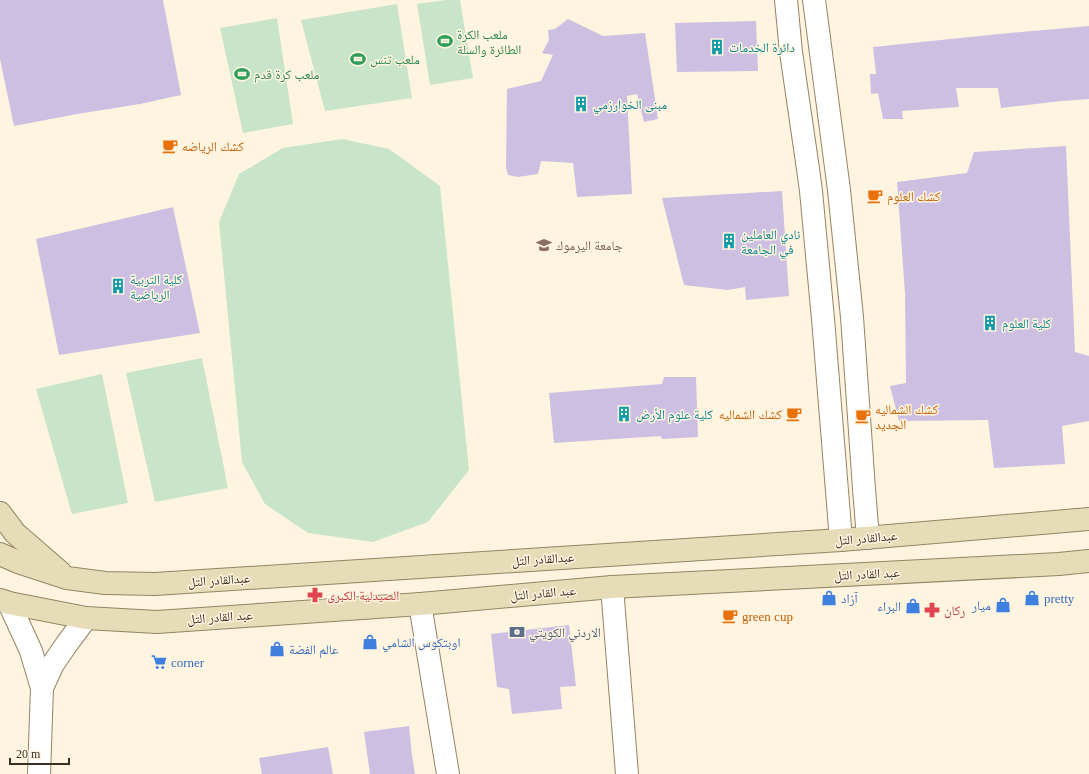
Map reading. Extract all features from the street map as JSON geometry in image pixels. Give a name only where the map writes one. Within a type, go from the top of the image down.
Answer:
[{"type":"main road","points":[[0,513],[15,532],[67,578]]},
{"type":"main road","name":"عبدالقادر التل","points":[[0,554],[18,562],[67,578],[105,583],[155,584],[841,540],[1089,519]]},
{"type":"main road","name":"عبد القادر التل","points":[[4,601],[86,618],[157,622],[420,604],[612,587],[1059,564],[1089,561]]},
{"type":"street","points":[[786,0],[791,52],[808,169],[823,319],[841,540]]},
{"type":"street","points":[[814,0],[839,190],[852,317],[868,538]]},
{"type":"street","points":[[808,169],[836,165]]},
{"type":"street","points":[[612,587],[627,774]]},
{"type":"street","points":[[4,601],[32,651],[42,688],[39,774]]},
{"type":"street","points":[[420,604],[448,774]]},
{"type":"street","points":[[42,688],[53,664],[86,618]]},
{"type":"green space","name":"ملعب الكرة الطائرة والسلة","points":[[446,0],[460,0],[473,78],[430,85],[417,4]]},
{"type":"green space","name":"ملعب تنس","points":[[397,4],[412,98],[325,111],[301,20]]},
{"type":"green space","points":[[277,18],[293,124],[243,133],[220,28]]},
{"type":"green space","points":[[342,139],[389,149],[440,186],[469,470],[428,522],[373,542],[308,533],[265,504],[242,462],[219,222],[239,174],[283,148]]},
{"type":"green space","points":[[202,358],[228,488],[155,502],[126,373]]},
{"type":"green space","points":[[102,374],[128,503],[72,514],[36,389]]},
{"type":"building","points":[[0,0],[163,0],[181,95],[140,104],[14,126],[0,59]]},
{"type":"building","name":"مبنى الخوارزمي","points":[[568,19],[603,36],[645,33],[658,119],[644,122],[637,94],[627,96],[632,194],[577,197],[573,163],[541,161],[538,174],[518,177],[508,175],[506,168],[507,89],[541,81],[553,55],[542,53],[549,40],[548,30],[555,29]]},
{"type":"building","name":"دائرة الخدمات","points":[[756,21],[758,71],[677,72],[675,23]]},
{"type":"building","points":[[1089,26],[1089,99],[1001,108],[998,88],[956,88],[959,107],[902,111],[903,119],[883,119],[878,93],[871,94],[870,74],[876,74],[873,47]]},
{"type":"building","name":"كلية العلوم","points":[[1066,146],[1075,352],[1089,356],[1089,421],[1062,426],[1065,464],[994,468],[988,420],[899,421],[890,386],[906,383],[905,293],[897,182],[967,173],[974,152]]},
{"type":"building","name":"نادي العاملين في الجامعة","points":[[782,191],[789,296],[746,300],[745,287],[728,290],[684,285],[662,198]]},
{"type":"building","name":"كلية التربية الرياضية","points":[[173,207],[200,333],[59,355],[36,239]]},
{"type":"building","name":"كلية علوم الأرض","points":[[664,377],[696,377],[698,437],[663,439],[660,436],[554,443],[549,393],[662,384]]},
{"type":"building","points":[[569,625],[576,686],[560,687],[562,709],[512,714],[509,689],[497,687],[491,634]]},
{"type":"building","points":[[409,726],[415,774],[370,774],[364,732]]},
{"type":"building","points":[[328,747],[333,774],[262,774],[259,758]]},
{"type":"place","name":"ملعب الكرة الطائرة والسلة","points":[[445,41]]},
{"type":"place","name":"دائرة الخدمات","points":[[717,47]]},
{"type":"place","name":"ملعب تنس","points":[[358,59]]},
{"type":"place","name":"ملعب كرة قدم","points":[[242,74]]},
{"type":"place","name":"مبنى الخوارزمي","points":[[581,104]]},
{"type":"place","name":"كشك الرياضه","points":[[170,146]]},
{"type":"place","name":"كشك العلوم","points":[[875,196]]},
{"type":"place","name":"نادي العاملين في الجامعة","points":[[729,241]]},
{"type":"place","name":"جامعة اليرموك","points":[[544,245]]},
{"type":"place","name":"كلية التربية الرياضية","points":[[118,286]]},
{"type":"place","name":"كلية العلوم","points":[[990,323]]},
{"type":"place","name":"كلية علوم الأرض","points":[[624,414]]},
{"type":"place","name":"كشك الشماليه","points":[[794,414]]},
{"type":"place","name":"كشك الشماليه الجديد","points":[[863,416]]},
{"type":"place","name":"الصيدلية الكبرى","points":[[315,595]]},
{"type":"place","name":"آزاد","points":[[829,598]]},
{"type":"place","name":"pretty","points":[[1032,598]]},
{"type":"place","name":"ميار","points":[[1003,605]]},
{"type":"place","name":"البراء","points":[[913,606]]},
{"type":"place","name":"ركان","points":[[932,610]]},
{"type":"place","name":"green cup","points":[[730,616]]},
{"type":"place","name":"الاردني الكويتي","points":[[517,632]]},
{"type":"place","name":"اوبتكوس الشامي","points":[[370,642]]},
{"type":"place","name":"عالم الفضة","points":[[277,649]]},
{"type":"place","name":"corner","points":[[159,662]]}]
